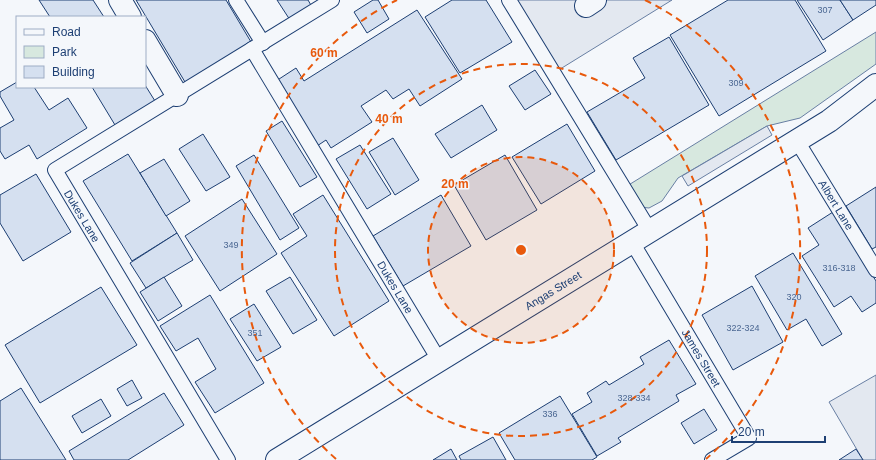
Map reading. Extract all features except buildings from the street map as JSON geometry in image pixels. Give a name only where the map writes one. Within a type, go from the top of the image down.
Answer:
[{"type":"street","points":[[120,0],[129,16]]},
{"type":"street","points":[[146,43],[178,95]]},
{"type":"street","name":"Angas Street","points":[[283,458],[438,360],[797,141],[828,121],[876,84]]},
{"type":"street","name":"Angas Street","points":[[828,121],[876,102]]},
{"type":"lane","points":[[236,0],[257,46]]},
{"type":"lane","name":"Dukes Lane","points":[[228,460],[55,170],[332,0]]},
{"type":"lane","points":[[509,0],[641,236]]},
{"type":"lane","name":"Dukes Lane","points":[[257,46],[438,360]]},
{"type":"lane","name":"Albert Lane","points":[[797,141],[876,270]]},
{"type":"lane","name":"James Street","points":[[641,236],[749,438],[712,460]]},
{"type":"green space","points":[[876,32],[876,64],[800,118],[767,126],[678,178],[662,201],[649,208],[640,207],[627,186]]},
{"type":"shaded area","points":[[514,0],[672,0],[557,71]]},
{"type":"shaded area","points":[[767,126],[772,135],[688,186],[682,176]]},
{"type":"shaded area","points":[[876,375],[876,460],[863,460],[829,402]]}]
